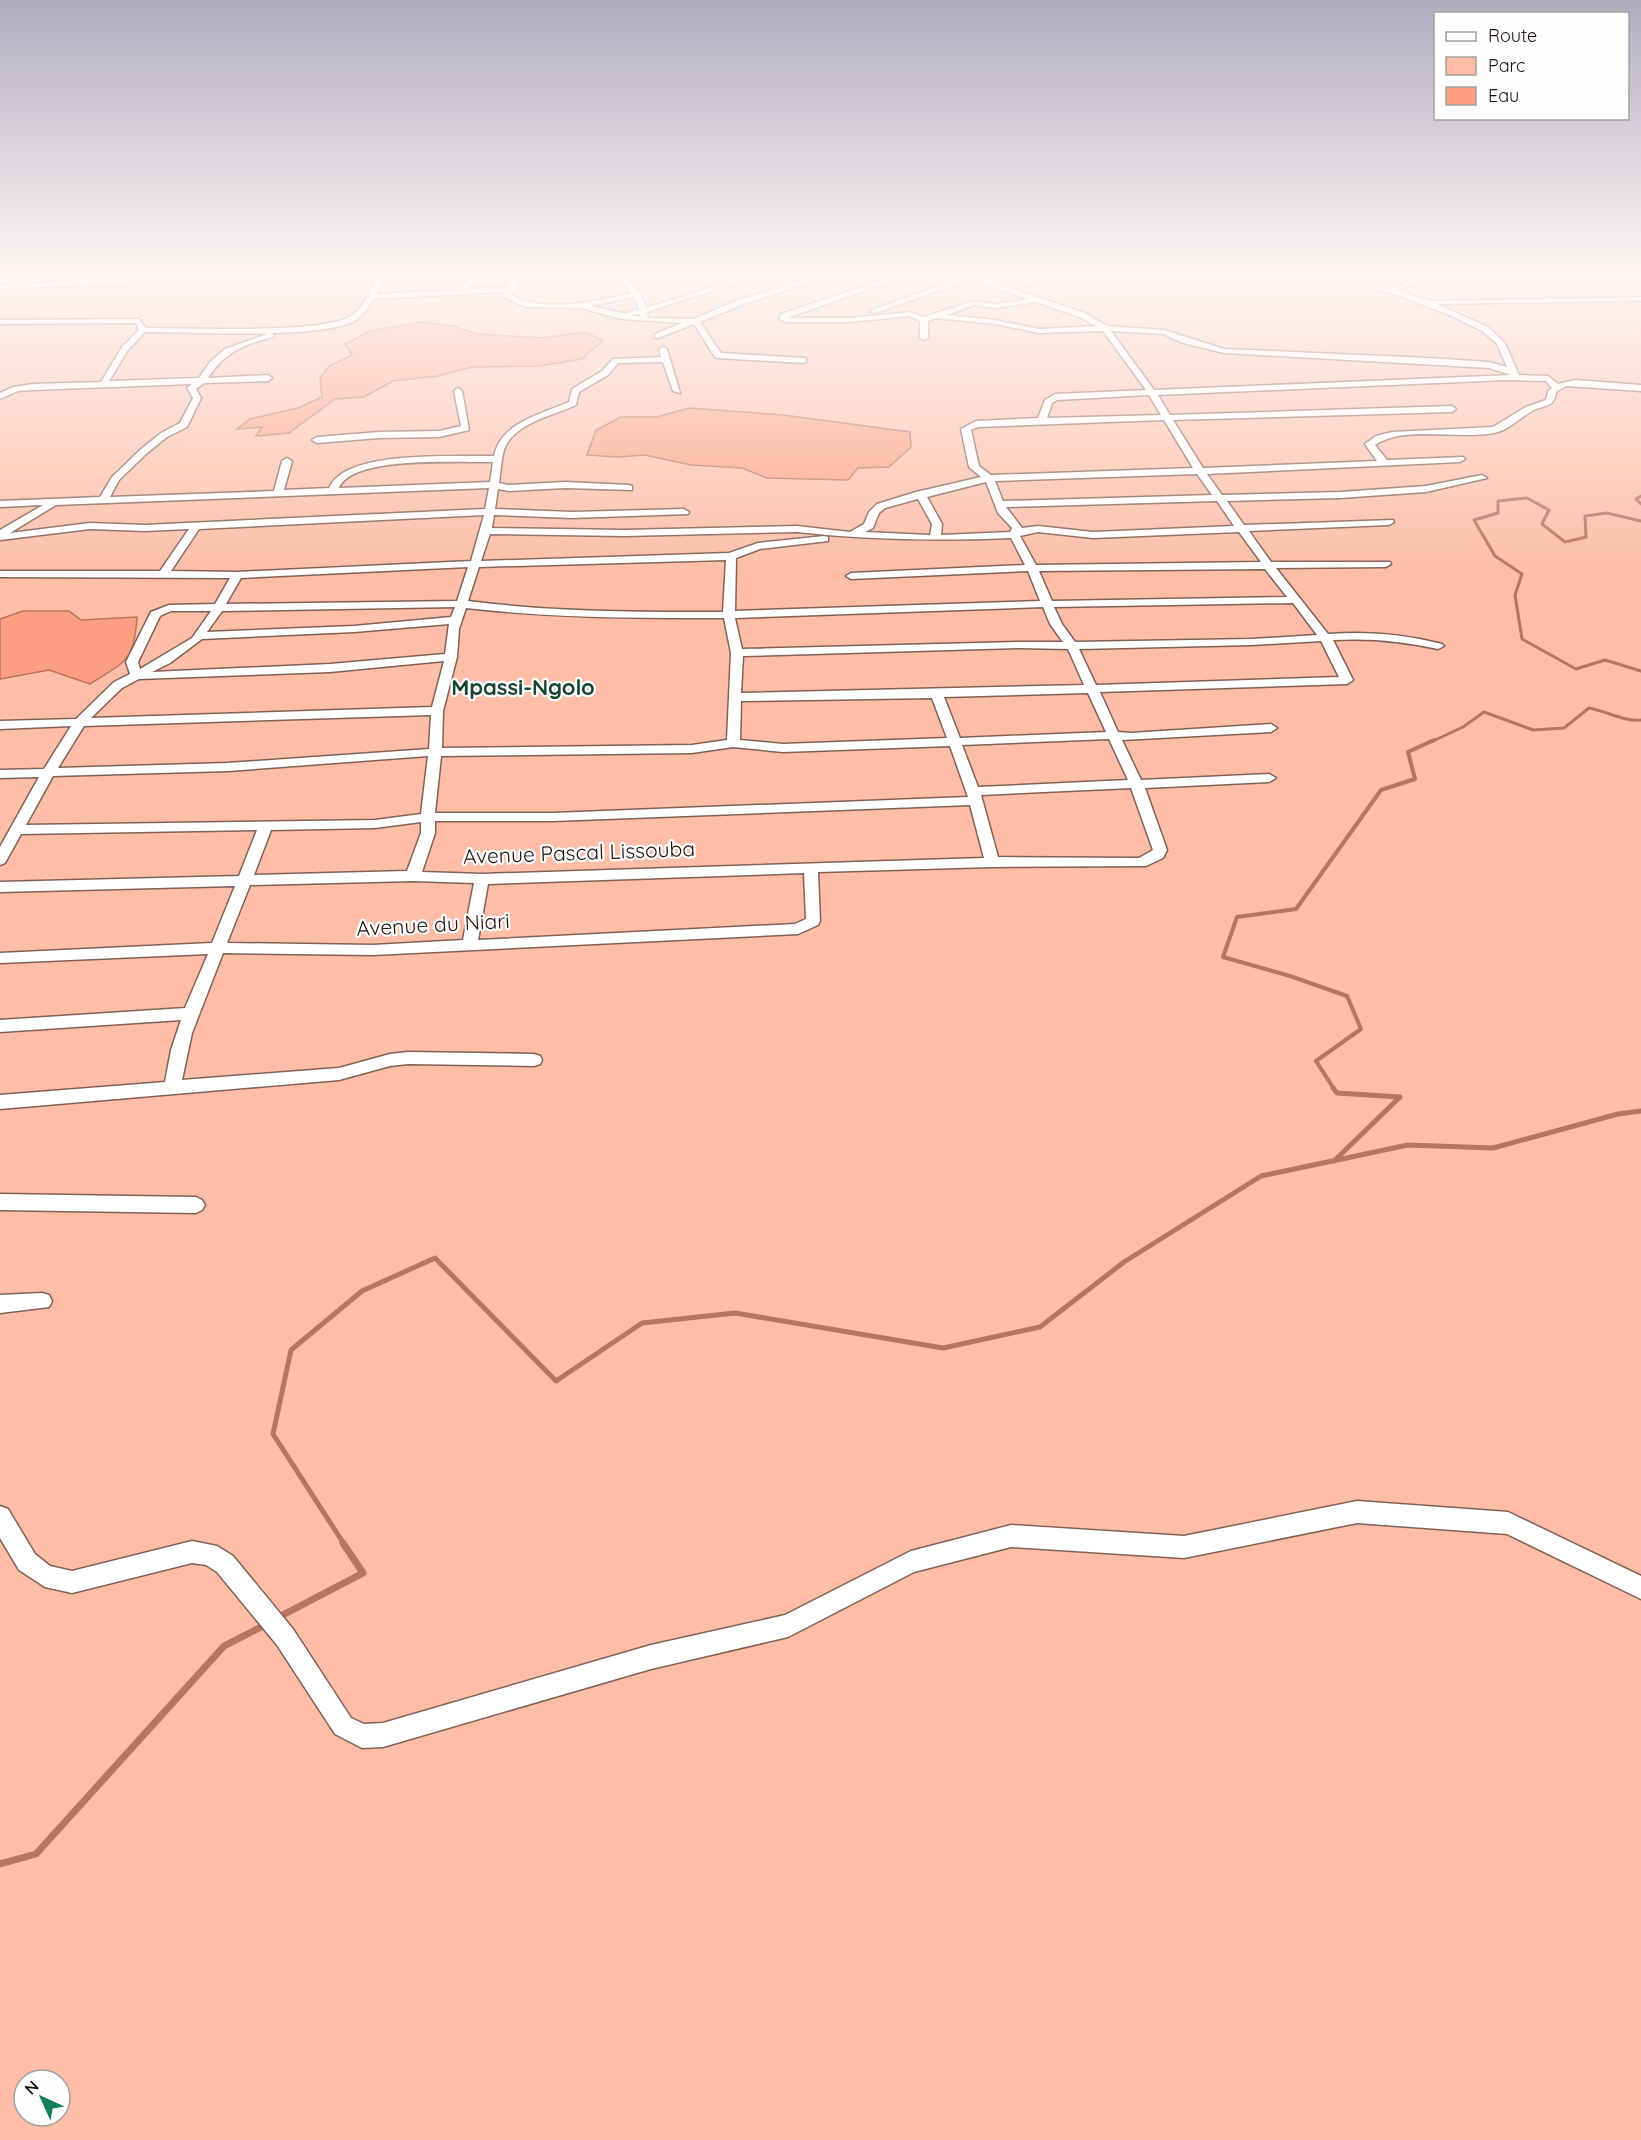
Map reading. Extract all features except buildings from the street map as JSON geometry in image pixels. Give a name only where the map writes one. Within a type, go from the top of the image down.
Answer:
[{"type":"street","points":[[103,384],[109,374]]},
{"type":"street","points":[[104,499],[115,479],[143,452],[164,435],[184,424],[197,398],[192,388],[205,380],[208,374]]},
{"type":"street","points":[[413,876],[424,848],[430,817],[428,799],[435,752],[437,711],[451,657],[455,620],[486,531],[501,446],[509,434],[532,418],[573,403],[576,391],[605,374]]},
{"type":"street","points":[[671,374],[677,391]]},
{"type":"street","points":[[737,697],[937,694],[1347,680],[1325,637],[1268,565],[1199,470],[1167,416],[1138,374]]},
{"type":"street","points":[[1042,421],[1048,402],[1055,397],[1451,374]]},
{"type":"street","points":[[1527,374],[1560,385],[1641,388]]},
{"type":"street","points":[[1527,374],[1548,379]]},
{"type":"street","points":[[0,396],[16,389],[33,387],[268,378]]},
{"type":"street","points":[[1384,463],[1370,444],[1374,440],[1397,434],[1452,434],[1497,429],[1531,408],[1548,403],[1551,400],[1552,391],[1560,385]]},
{"type":"street","points":[[332,492],[337,480],[348,472],[371,465],[403,448],[466,428],[458,391]]},
{"type":"street","points":[[1014,535],[1017,528],[1003,513],[989,478],[974,467],[966,429],[976,424],[1167,416],[1452,409]]},
{"type":"street","points":[[317,440],[498,459]]},
{"type":"street","points":[[851,535],[869,526],[876,508],[920,494],[989,478],[1292,468],[1460,459]]},
{"type":"street","points":[[278,494],[287,461]]},
{"type":"street","points":[[1000,504],[1220,497],[1307,497],[1426,489],[1482,478]]},
{"type":"street","points":[[0,536],[90,526],[152,513],[278,494],[495,485],[509,488],[565,485],[629,488]]},
{"type":"street","points":[[920,494],[937,524],[938,529],[934,538]]},
{"type":"street","points":[[0,504],[104,499],[196,526],[491,512],[572,515],[684,513]]},
{"type":"street","points":[[0,536],[21,520],[42,512],[53,502]]},
{"type":"street","points":[[486,531],[624,533],[797,529],[851,535],[934,538],[1014,535],[1026,530],[1093,535],[1389,522]]},
{"type":"street","points":[[164,574],[196,526]]},
{"type":"street","points":[[0,574],[237,574],[731,556],[758,546],[867,535]]},
{"type":"street","points":[[1014,535],[1032,568],[1045,604],[1072,646],[1137,785]]},
{"type":"street","points":[[731,556],[729,615],[737,653],[737,697],[733,743]]},
{"type":"street","points":[[851,576],[1032,568],[1386,564]]},
{"type":"street","points":[[0,860],[48,773],[80,722],[118,685],[186,649],[218,609],[237,574]]},
{"type":"street","points":[[137,676],[132,662],[158,612],[169,609],[462,604],[519,611],[593,615],[729,615],[1045,604],[1296,600]]},
{"type":"street","points":[[198,636],[354,629],[455,620]]},
{"type":"street","points":[[737,653],[1019,645],[1252,642],[1388,636],[1438,646]]},
{"type":"street","points":[[137,676],[330,668],[451,657]]},
{"type":"street","points":[[937,694],[957,742],[975,796],[992,862]]},
{"type":"street","points":[[0,725],[437,711]]},
{"type":"street","points":[[0,774],[228,767],[435,752],[692,749],[733,743],[783,748],[974,743],[1271,728]]},
{"type":"street","points":[[18,830],[375,824],[430,817],[553,817],[975,796],[1269,778]]},
{"type":"street","name":"Avenue Pascal Lissouba","points":[[0,887],[413,876],[482,879],[992,862],[1140,863],[1158,855],[1160,850],[1137,785]]},
{"type":"street","points":[[173,1088],[179,1047],[189,1014],[218,948],[266,825]]},
{"type":"street","name":"Avenue du Niari","points":[[0,958],[218,948],[373,950],[798,929],[813,921],[811,868]]},
{"type":"street","points":[[470,944],[482,879]]},
{"type":"street","points":[[0,1026],[189,1014]]},
{"type":"street","points":[[0,1102],[339,1074],[390,1060],[408,1058],[534,1060]]},
{"type":"street","points":[[0,1202],[196,1205]]},
{"type":"street","points":[[0,1304],[42,1301]]},
{"type":"street","points":[[0,1517],[27,1562],[45,1576],[72,1582],[192,1552],[209,1554],[225,1564],[285,1637],[343,1726],[362,1736],[383,1735],[651,1657],[788,1626],[911,1562],[1011,1536],[1184,1547],[1358,1512],[1508,1523],[1641,1588]]},
{"type":"green space","points":[[0,374],[1641,374],[1641,2140],[0,2140]]},
{"type":"water","points":[[323,374],[446,374],[393,381],[364,397],[335,399],[289,433],[256,436],[262,427],[237,429],[250,419],[298,408],[322,397],[320,378]]},
{"type":"water","points":[[689,408],[783,415],[910,432],[911,447],[889,467],[858,468],[848,480],[767,478],[742,468],[691,465],[645,455],[618,457],[587,455],[596,430],[621,417],[657,417]]},
{"type":"water","points":[[23,611],[69,611],[81,620],[137,617],[136,632],[130,652],[125,659],[90,684],[49,670],[0,679],[0,619]]},
{"type":"waterway","points":[[1641,496],[1636,499],[1641,504]]},
{"type":"waterway","points":[[1641,521],[1607,513],[1585,516],[1586,537],[1565,542],[1542,524],[1549,510],[1527,498],[1498,501],[1498,513],[1474,520],[1495,556],[1522,574],[1515,595],[1522,639],[1576,669],[1605,660],[1641,671]]},
{"type":"waterway","points":[[1431,742],[1463,727],[1484,712],[1533,730],[1564,728],[1589,708],[1641,720]]},
{"type":"waterway","points":[[1334,1089],[1316,1061],[1361,1029],[1347,996],[1290,976],[1223,957],[1237,917],[1296,909],[1381,790],[1415,779],[1408,752],[1434,740]]},
{"type":"waterway","points":[[1333,1088],[1337,1093],[1400,1097],[1335,1160]]},
{"type":"waterway","points":[[1335,1160],[1408,1145],[1493,1148],[1618,1114],[1641,1111]]},
{"type":"waterway","points":[[344,1544],[273,1434],[291,1350],[362,1291],[435,1258],[556,1381],[642,1323],[735,1313],[943,1348],[1040,1327],[1124,1262],[1261,1176],[1335,1160]]},
{"type":"waterway","points":[[277,1618],[363,1573],[343,1543]]},
{"type":"waterway","points":[[0,1864],[36,1854],[224,1646],[267,1624]]},
{"type":"district","name":"Mpassi-Ngolo","points":[[523,687]]}]
